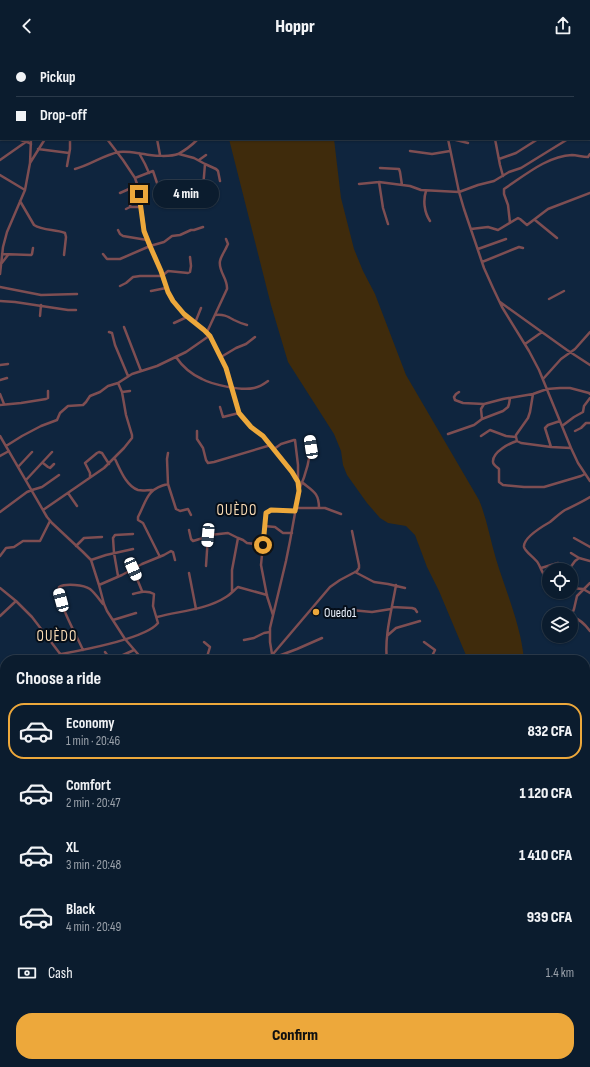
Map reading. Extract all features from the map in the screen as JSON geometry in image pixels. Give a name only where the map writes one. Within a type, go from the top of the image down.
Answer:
[{"type":"street","points":[[131,52],[143,52]]},
{"type":"street","points":[[20,140],[26,141],[31,145]]},
{"type":"street","points":[[0,274],[2,254],[7,232],[25,190],[30,163],[31,140]]},
{"type":"street","points":[[30,163],[44,140]]},
{"type":"street","points":[[66,166],[70,140]]},
{"type":"street","points":[[108,140],[118,152],[135,178],[144,231],[159,266],[166,288],[173,301],[187,317],[210,336],[221,357],[232,387],[239,413],[248,424],[263,436],[271,445],[298,482]]},
{"type":"street","points":[[157,140],[160,155]]},
{"type":"street","points":[[178,154],[197,140]]},
{"type":"street","points":[[448,140],[459,192],[482,262],[499,302],[525,344],[543,379],[571,448],[578,463],[590,481]]},
{"type":"street","points":[[456,140],[468,143]]},
{"type":"street","points":[[495,140],[503,176]]},
{"type":"street","points":[[499,158],[516,152],[536,140]]},
{"type":"street","points":[[359,184],[379,182],[402,185],[426,191],[459,192],[494,181],[521,168],[566,140]]},
{"type":"street","points":[[0,160],[26,141]]},
{"type":"street","points":[[38,150],[69,153]]},
{"type":"street","points":[[410,151],[432,154],[450,151]]},
{"type":"street","points":[[75,169],[107,155],[118,152],[146,155],[178,154],[199,160],[217,170],[220,181]]},
{"type":"street","points":[[138,153],[149,173]]},
{"type":"street","points":[[199,160],[206,154]]},
{"type":"street","points":[[510,223],[509,207],[504,194],[504,189],[546,162],[571,155],[588,157],[590,154]]},
{"type":"street","points":[[205,164],[203,188],[207,194]]},
{"type":"street","points":[[380,168],[399,169],[402,185]]},
{"type":"street","points":[[135,178],[152,171],[158,184],[183,183]]},
{"type":"street","points":[[0,175],[25,190]]},
{"type":"street","points":[[379,182],[383,208],[388,224]]},
{"type":"street","points":[[120,193],[129,190],[137,184]]},
{"type":"street","points":[[129,190],[131,197],[130,208]]},
{"type":"street","points":[[426,191],[424,199],[427,217],[430,221]]},
{"type":"street","points":[[471,229],[488,227],[498,230],[519,218],[527,225],[553,206],[590,192]]},
{"type":"street","points":[[20,201],[34,225],[38,228],[65,233],[64,255]]},
{"type":"street","points":[[126,210],[141,207]]},
{"type":"street","points":[[535,220],[557,238]]},
{"type":"street","points":[[103,254],[107,259],[120,259],[150,246],[164,242],[172,236],[180,235],[203,227]]},
{"type":"street","points":[[118,230],[123,236],[147,240]]},
{"type":"street","points":[[207,332],[227,289],[226,283],[222,276],[220,261],[228,244],[226,239]]},
{"type":"street","points":[[478,249],[506,239]]},
{"type":"street","points":[[482,262],[519,247],[523,248]]},
{"type":"street","points":[[2,254],[31,255],[33,248]]},
{"type":"street","points":[[1,264],[8,254]]},
{"type":"street","points":[[120,286],[137,276],[162,276],[168,271],[184,273],[190,272],[190,257]]},
{"type":"street","points":[[0,287],[41,295],[77,294]]},
{"type":"street","points":[[151,291],[166,288]]},
{"type":"street","points":[[549,299],[564,291]]},
{"type":"street","points":[[0,301],[76,310]]},
{"type":"street","points":[[499,302],[590,365]]},
{"type":"street","points":[[40,316],[41,305]]},
{"type":"street","points":[[195,323],[201,308]]},
{"type":"street","points":[[215,315],[224,315],[239,323],[247,325]]},
{"type":"street","points":[[174,323],[187,317]]},
{"type":"street","points":[[124,327],[140,371]]},
{"type":"street","points":[[109,332],[113,335],[115,345],[128,376]]},
{"type":"street","points":[[525,344],[542,332]]},
{"type":"street","points":[[543,379],[564,356],[579,345],[590,332]]},
{"type":"street","points":[[6,446],[41,426],[57,420],[60,413],[68,406],[83,405],[90,396],[100,392],[108,386],[118,383],[128,376],[157,366],[176,357],[210,336]]},
{"type":"street","points":[[221,357],[246,344],[255,337]]},
{"type":"street","points":[[176,357],[184,367],[201,379],[232,387],[252,388],[268,381]]},
{"type":"street","points":[[0,365],[8,364]]},
{"type":"street","points":[[0,380],[7,378]]},
{"type":"street","points":[[43,510],[109,464],[132,438],[122,392],[118,383]]},
{"type":"street","points":[[459,392],[454,397],[457,402],[478,404],[533,394],[547,389],[570,388],[585,391],[590,394]]},
{"type":"street","points":[[0,394],[2,404],[21,403],[46,399],[48,398],[48,391]]},
{"type":"street","points":[[122,392],[130,392]]},
{"type":"street","points":[[517,441],[516,437],[519,430],[528,418],[533,394]]},
{"type":"street","points":[[448,434],[474,425],[482,419],[507,409],[510,404],[510,398]]},
{"type":"street","points":[[562,426],[583,412],[584,406],[590,398]]},
{"type":"street","points":[[478,404],[481,409],[482,419]]},
{"type":"street","points":[[481,409],[484,404]]},
{"type":"street","points":[[220,407],[223,417],[239,413]]},
{"type":"street","points":[[551,447],[545,428],[548,425],[560,421]]},
{"type":"street","points":[[575,431],[586,423],[590,423]]},
{"type":"street","points":[[197,430],[198,439],[208,463],[271,445]]},
{"type":"street","points":[[481,436],[490,430],[506,436],[516,437]]},
{"type":"street","points":[[0,436],[50,521],[91,560],[104,604]]},
{"type":"street","points":[[299,491],[303,483],[310,454],[310,438]]},
{"type":"street","points":[[273,655],[270,632],[292,533],[299,491],[295,440],[281,444],[274,449]]},
{"type":"street","points":[[571,448],[551,447],[521,443],[517,441],[504,447],[493,459],[494,464],[499,469],[499,482],[503,485],[544,487],[585,474]]},
{"type":"street","points":[[0,456],[9,451]]},
{"type":"street","points":[[18,467],[32,452]]},
{"type":"street","points":[[26,480],[52,452]]},
{"type":"street","points":[[90,478],[90,473],[85,463],[97,453],[102,453],[109,464]]},
{"type":"street","points":[[168,453],[168,484],[176,509],[180,511],[188,509],[191,515]]},
{"type":"street","points":[[115,459],[122,473],[136,489],[152,490],[168,484]]},
{"type":"street","points":[[43,463],[48,467],[51,467],[54,464]]},
{"type":"street","points":[[0,512],[32,490],[42,487],[59,475]]},
{"type":"street","points":[[303,483],[316,494],[319,501],[318,508]]},
{"type":"street","points":[[152,490],[138,518],[144,523],[160,557]]},
{"type":"street","points":[[68,493],[77,506]]},
{"type":"street","points":[[542,571],[536,560],[524,548],[524,544],[529,538],[564,511],[590,497]]},
{"type":"street","points":[[273,616],[267,596],[261,565],[266,513],[271,510],[325,508],[340,514]]},
{"type":"street","points":[[0,556],[6,548],[14,547],[23,541],[40,541],[50,521]]},
{"type":"street","points":[[264,526],[275,527],[283,533],[292,533]]},
{"type":"street","points":[[190,530],[191,539],[193,541],[208,535],[228,533],[251,544],[263,545]]},
{"type":"street","points":[[274,655],[330,587],[359,568],[352,531]]},
{"type":"street","points":[[118,576],[113,538],[114,536],[133,534]]},
{"type":"street","points":[[206,566],[208,535]]},
{"type":"street","points":[[76,546],[82,538],[102,537]]},
{"type":"street","points":[[232,593],[232,570],[238,538]]},
{"type":"street","points":[[574,538],[590,547]]},
{"type":"street","points":[[91,560],[132,549]]},
{"type":"street","points":[[99,585],[170,551],[172,551],[175,560]]},
{"type":"street","points":[[571,552],[579,558],[590,561]]},
{"type":"street","points":[[541,568],[558,563],[570,568],[579,558]]},
{"type":"street","points":[[133,569],[142,591]]},
{"type":"street","points":[[355,572],[374,582],[405,588]]},
{"type":"street","points":[[189,574],[196,608]]},
{"type":"street","points":[[590,583],[577,596],[572,616],[580,620],[590,631]]},
{"type":"street","points":[[83,650],[64,609],[59,592],[61,586],[69,584],[89,588],[104,604],[125,639],[138,655]]},
{"type":"street","points":[[386,655],[391,608],[396,586]]},
{"type":"street","points":[[157,617],[196,608],[223,599],[238,587],[267,596]]},
{"type":"street","points":[[0,588],[32,617],[61,655],[102,646],[125,639],[154,627],[158,623],[153,606],[154,594],[142,591],[133,594]]},
{"type":"street","points":[[578,589],[583,589],[590,593]]},
{"type":"street","points":[[0,616],[16,601]]},
{"type":"street","points":[[345,612],[351,610],[372,612],[391,608],[415,608],[416,612]]},
{"type":"street","points":[[113,620],[136,613]]},
{"type":"street","points":[[388,635],[396,628],[420,620]]},
{"type":"street","points":[[244,640],[270,632]]},
{"type":"street","points":[[279,655],[322,638]]},
{"type":"street","points":[[204,642],[210,647],[208,655]]},
{"type":"street","points":[[424,642],[435,650],[432,655]]},
{"type":"street","points":[[123,655],[134,650]]},
{"type":"shaded area","points":[[229,140],[334,140],[341,198],[354,249],[375,294],[406,375],[482,507],[496,559],[520,634],[523,655],[466,655],[439,591],[427,567],[415,535],[406,526],[388,523],[380,518],[347,475],[343,465],[341,451],[334,434],[288,362],[271,305]]},
{"type":"place","name":"Ouedo1","points":[[316,612]]},
{"type":"district","name":"OUÈDO","points":[[237,510]]},
{"type":"district","name":"OUÈDO","points":[[57,636]]},
{"type":"route","points":[[139,194],[144,231],[170,297],[187,317],[210,336],[226,368],[239,413],[251,427],[263,436],[271,445],[298,482],[299,491],[295,511],[271,510],[266,513],[263,545]]}]
